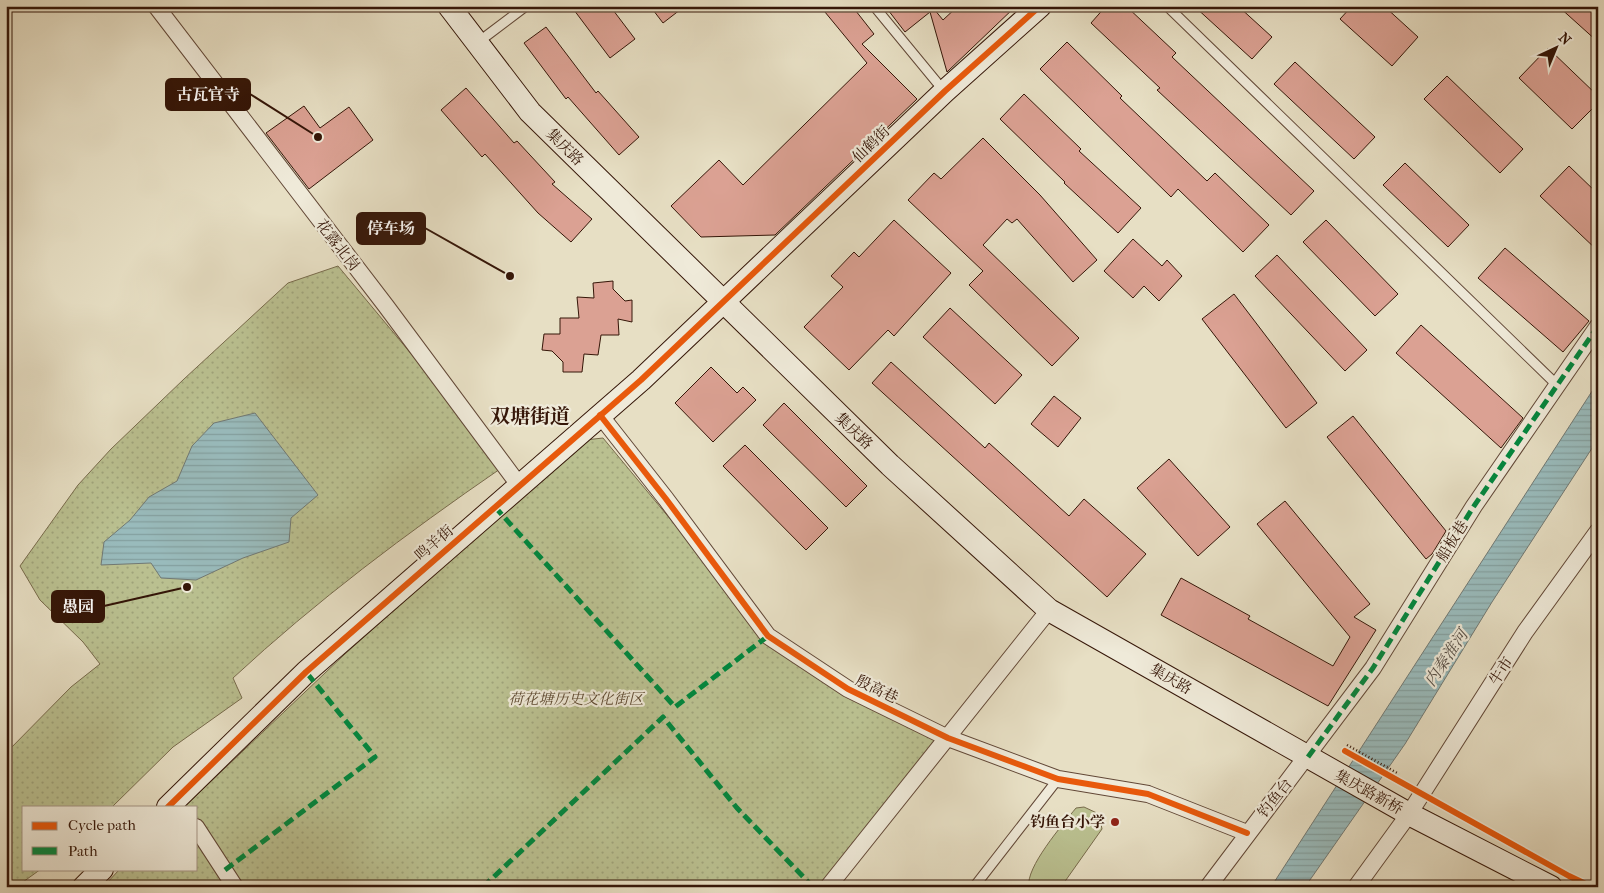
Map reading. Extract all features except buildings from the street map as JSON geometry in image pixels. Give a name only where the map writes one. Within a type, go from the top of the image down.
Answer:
[{"type":"main road","name":"集庆路","points":[[449,6],[530,112],[723,304],[890,466],[1049,610],[1329,770]]},
{"type":"main road","name":"仙鹤街","points":[[723,304],[945,91],[1040,6]]},
{"type":"main road","name":"鸣羊街","points":[[176,804],[306,672],[600,415],[723,304]]},
{"type":"main road","name":"集庆路新桥","points":[[1329,770],[1409,814]]},
{"type":"main road","points":[[1409,814],[1551,887]]},
{"type":"main road","points":[[84,887],[101,870]]},
{"type":"street","name":"花露北岗","points":[[156,6],[392,314],[519,485]]},
{"type":"street","name":"船板巷","points":[[1308,757],[1373,668],[1474,506],[1598,326]]},
{"type":"street","name":"殷高巷","points":[[600,415],[666,499],[768,636],[848,689],[948,738],[1058,779],[1148,794],[1247,833]]},
{"type":"street","name":"牛市","points":[[1356,887],[1409,814],[1525,632],[1598,531]]},
{"type":"street","points":[[828,887],[1049,610]]},
{"type":"street","name":"钓鱼台","points":[[1208,887],[1247,833],[1308,757]]},
{"type":"street","points":[[198,830],[235,887]]},
{"type":"lane","points":[[477,43],[526,6]]},
{"type":"lane","points":[[874,6],[945,91]]},
{"type":"lane","points":[[1167,6],[1557,385]]},
{"type":"lane","points":[[974,887],[1058,779]]},
{"type":"path","points":[[1346,748],[1397,777],[1422,794]]},
{"type":"green space","points":[[338,266],[462,415],[500,469],[329,595],[264,650],[233,678],[242,698],[173,747],[113,806],[22,806],[22,870],[40,870],[16,887],[6,887],[6,753],[71,687],[100,664],[83,642],[40,600],[20,566],[78,485],[111,449],[288,283]]},
{"type":"green space","name":"荷花塘历史文化街区","points":[[603,438],[768,637],[949,748],[838,887],[103,887],[119,870],[198,870],[198,806],[185,806],[345,654],[585,440]]},
{"type":"green space","points":[[1084,807],[1099,814],[1102,829],[1061,887],[1029,887],[1029,879],[1033,869],[1046,846],[1076,808]]},
{"type":"water","name":"内秦淮河","points":[[1598,382],[1598,439],[1492,602],[1405,744],[1305,887],[1271,887]]},
{"type":"water","points":[[255,413],[318,495],[291,518],[289,542],[243,558],[196,580],[161,578],[151,563],[101,565],[104,542],[130,520],[149,497],[177,481],[192,446],[214,423]]},
{"type":"marked path","points":[[1308,757],[1373,668],[1474,506],[1598,326]]},
{"type":"marked path","points":[[495,507],[675,707],[768,636]]},
{"type":"marked path","points":[[225,870],[375,757],[306,672]]},
{"type":"marked path","points":[[483,887],[663,717],[737,808],[813,887]]},
{"type":"cycle path","points":[[169,806],[306,672],[641,380],[945,91],[1040,6]]},
{"type":"cycle path","points":[[600,415],[666,499],[768,636],[848,689],[948,738],[1058,779],[1148,794],[1247,833]]},
{"type":"cycle path","points":[[1345,751],[1592,887]]},
{"type":"place","name":"古瓦官寺","points":[[318,137]]},
{"type":"place","name":"停车场","points":[[510,276]]},
{"type":"place","name":"愚园","points":[[187,587]]},
{"type":"place","name":"钓鱼台小学","points":[[1115,822]]},
{"type":"district","name":"双塘街道","points":[[530,416]]}]
